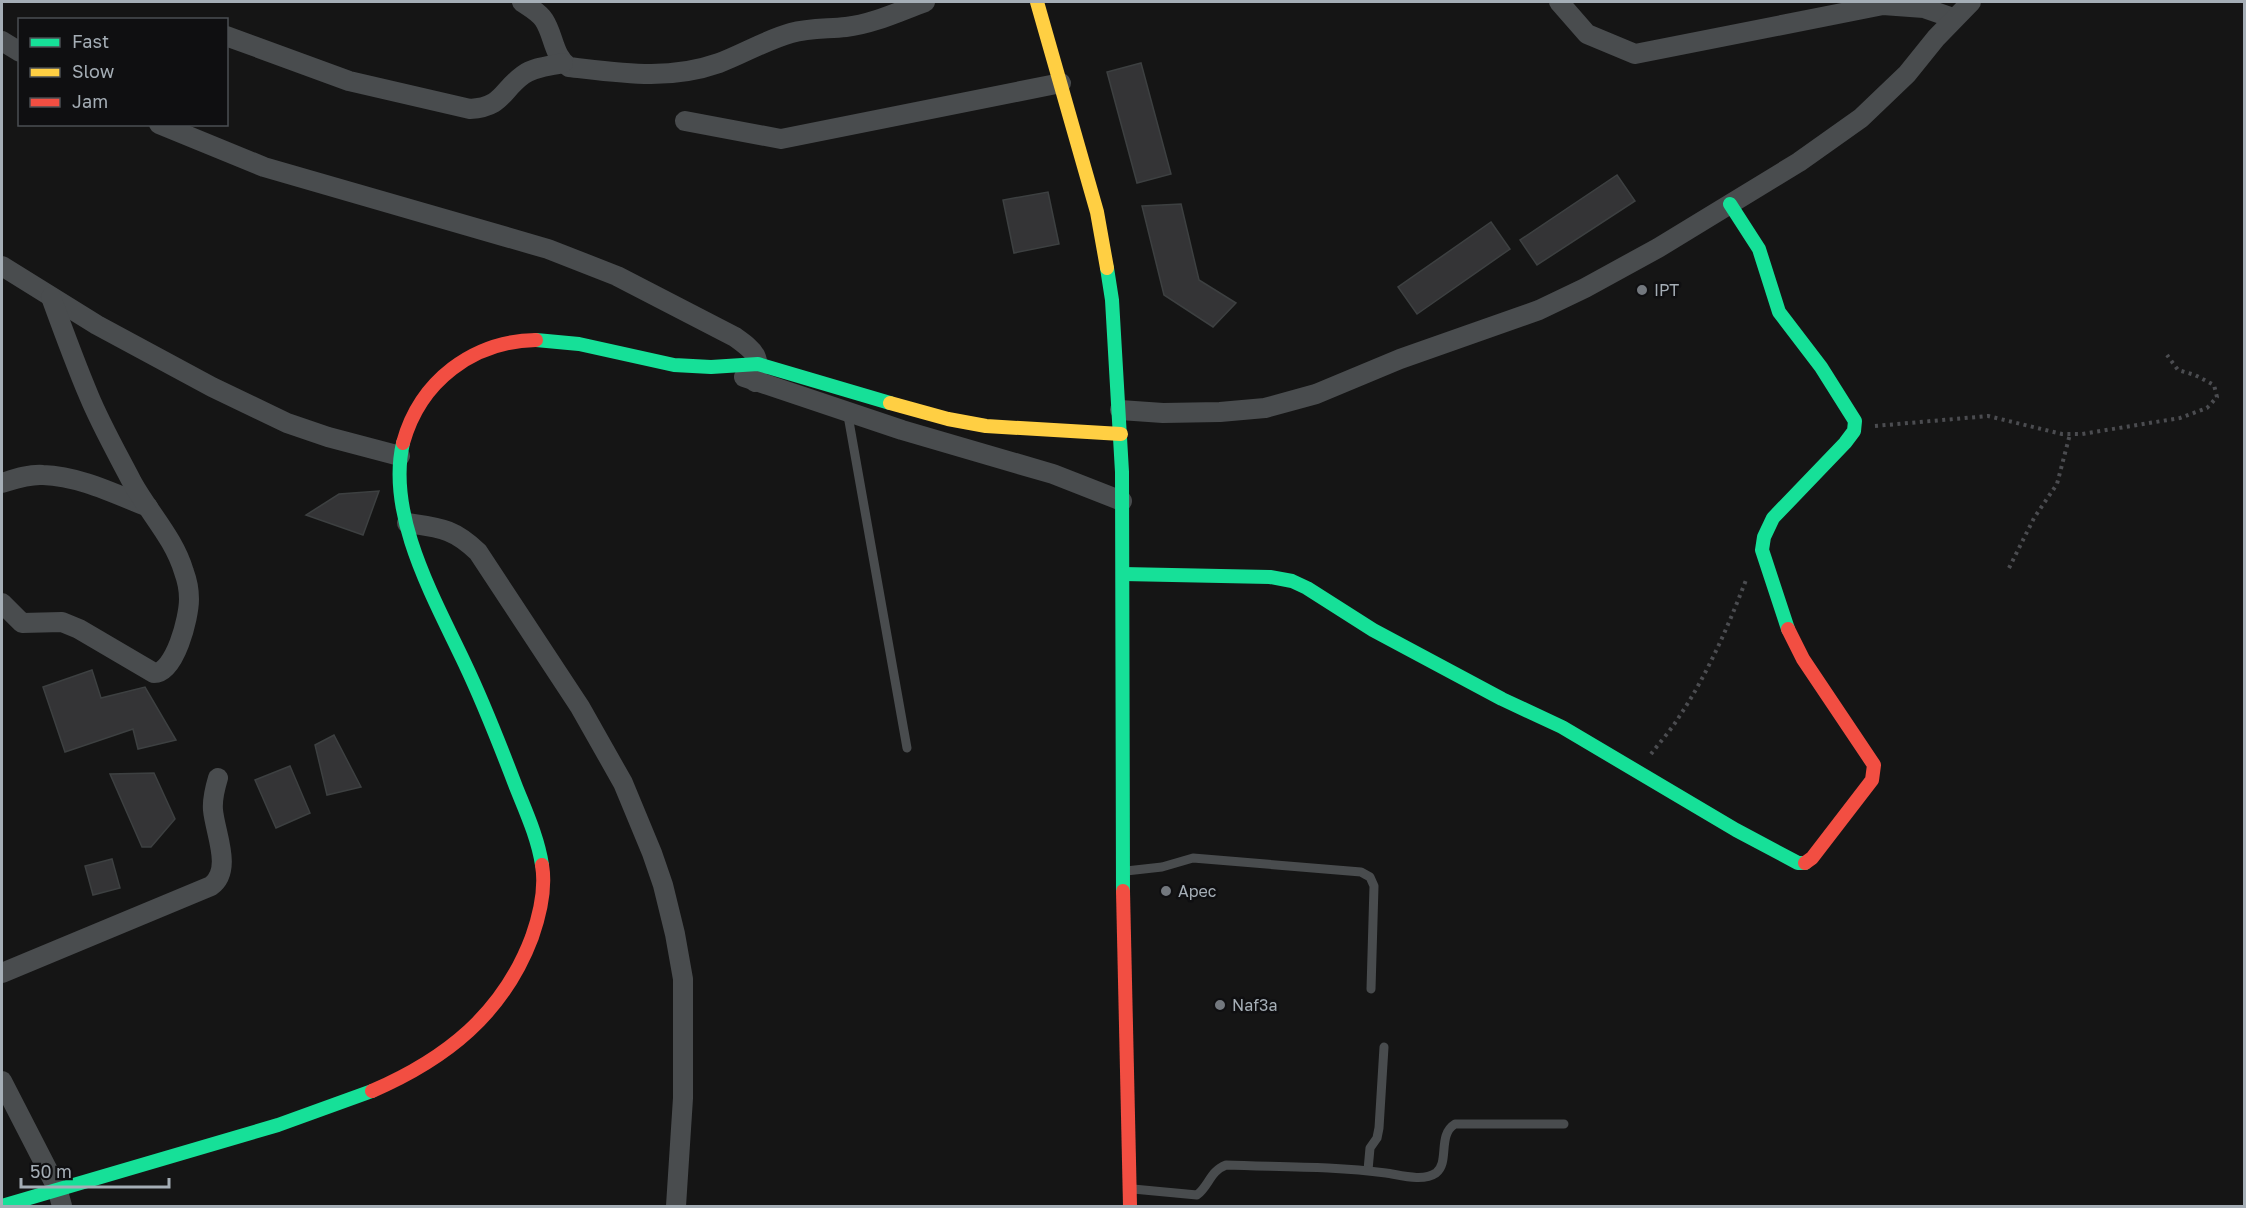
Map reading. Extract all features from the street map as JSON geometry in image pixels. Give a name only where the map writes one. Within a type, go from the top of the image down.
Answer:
[{"type":"street","points":[[522,2],[545,22],[563,63],[569,67],[634,74],[671,75],[720,63],[790,33],[809,29],[848,27],[925,2]]},
{"type":"street","points":[[1037,2],[1099,221],[1112,300],[1121,434],[1124,872],[1130,1206]]},
{"type":"street","points":[[1559,2],[1587,34],[1635,54],[1883,5],[1924,8],[1953,18]]},
{"type":"street","points":[[1120,410],[1163,413],[1265,408],[1316,394],[1400,359],[1550,305],[1603,280],[1799,162],[1861,118],[1907,74],[1953,18],[1971,2]]},
{"type":"street","points":[[228,37],[348,81],[470,109],[487,107],[494,103],[525,73],[563,63]]},
{"type":"street","points":[[2,41],[18,51]]},
{"type":"street","points":[[685,121],[781,139],[1060,83]]},
{"type":"street","points":[[164,126],[264,167],[504,235],[548,249],[617,276],[735,337],[751,350],[757,373]]},
{"type":"street","points":[[1123,574],[1270,577],[1292,581],[1383,636],[1502,699],[1562,727],[1737,830],[1803,864],[1812,858],[1872,780],[1874,765],[1803,659],[1786,626],[1762,550],[1764,537],[1773,518],[1845,443],[1854,431],[1855,421],[1821,367],[1779,312],[1759,249],[1730,204]]},
{"type":"street","points":[[2,266],[159,359],[287,423],[328,437],[400,456]]},
{"type":"street","points":[[2,603],[22,623],[62,622],[79,629],[154,673],[164,671],[174,657],[189,600],[185,574],[176,548],[135,488],[89,397],[51,297]]},
{"type":"street","points":[[2,1206],[60,1197],[321,1111],[388,1085],[452,1046],[484,1017],[505,991],[521,963],[543,886],[542,865],[535,837],[477,691],[418,559],[407,523],[400,488],[400,456],[408,426],[445,372],[468,355],[494,345],[526,340],[591,345],[666,363],[720,366],[846,389],[967,423],[1121,434]]},
{"type":"street","points":[[757,373],[847,412],[1053,474],[1122,501]]},
{"type":"street","points":[[902,430],[908,407]]},
{"type":"street","points":[[2,483],[20,477],[42,474],[62,476],[109,491],[148,507]]},
{"type":"street","points":[[407,523],[452,532],[462,537],[478,552],[580,707],[623,783],[652,852],[675,934],[683,979],[683,1098],[676,1206]]},
{"type":"street","points":[[2,974],[211,886],[218,881],[222,862],[213,809],[218,778]]},
{"type":"street","points":[[2,1081],[60,1197]]},
{"type":"lane","points":[[846,389],[847,412],[907,748]]},
{"type":"lane","points":[[1124,872],[1162,867],[1193,858],[1361,872],[1370,877],[1374,886],[1371,988]]},
{"type":"lane","points":[[1368,1170],[1370,1148],[1377,1138],[1379,1128],[1384,1047]]},
{"type":"lane","points":[[1131,1189],[1197,1195],[1205,1189],[1217,1169],[1226,1165],[1368,1170],[1420,1177],[1436,1172],[1441,1165],[1445,1134],[1449,1127],[1455,1124],[1564,1124]]},
{"type":"path","points":[[1854,425],[1881,426],[1988,416],[2062,434],[2082,434],[2180,418],[2207,408],[2217,397],[2214,385],[2195,375],[2178,370],[2167,355]]},
{"type":"path","points":[[2009,568],[2034,518],[2057,484],[2070,434]]},
{"type":"path","points":[[1638,771],[1679,717],[1704,673],[1731,621],[1749,573],[1762,550]]},
{"type":"building","points":[[1141,63],[1171,174],[1137,183],[1107,72]]},
{"type":"building","points":[[1617,175],[1635,201],[1537,265],[1520,240]]},
{"type":"building","points":[[1048,192],[1059,244],[1014,253],[1003,200]]},
{"type":"building","points":[[1181,204],[1199,280],[1236,303],[1213,327],[1164,295],[1142,206]]},
{"type":"building","points":[[1491,222],[1510,249],[1417,314],[1398,287]]},
{"type":"building","points":[[379,491],[363,535],[306,515],[339,494]]},
{"type":"building","points":[[92,670],[101,698],[145,687],[176,740],[138,749],[133,729],[65,752],[43,687]]},
{"type":"building","points":[[334,735],[361,787],[327,795],[315,745]]},
{"type":"building","points":[[290,766],[310,813],[276,828],[255,780]]},
{"type":"building","points":[[154,773],[175,819],[151,847],[142,847],[110,774]]},
{"type":"building","points":[[112,859],[120,888],[93,895],[85,866]]},
{"type":"traffic: fast","points":[[1730,204],[1759,249],[1779,312],[1821,367],[1855,421],[1854,431],[1845,443],[1773,518],[1764,537],[1762,550],[1788,629]]},
{"type":"traffic: fast","points":[[1107,268],[1112,300],[1122,472],[1123,891]]},
{"type":"traffic: fast","points":[[536,340],[579,344],[674,365],[711,367],[758,364],[890,403]]},
{"type":"traffic: fast","points":[[403,443],[400,471],[401,499],[416,557],[492,725],[531,825],[542,865]]},
{"type":"traffic: fast","points":[[1123,574],[1270,577],[1292,581],[1373,630],[1502,699],[1562,727],[1736,830],[1798,863],[1805,863]]},
{"type":"traffic: fast","points":[[2,1206],[278,1125],[372,1091]]},
{"type":"traffic: slow","points":[[1037,2],[1097,212],[1107,268]]},
{"type":"traffic: slow","points":[[890,403],[948,419],[986,426],[1121,434]]},
{"type":"traffic: jam","points":[[403,443],[422,401],[436,383],[452,369],[491,348],[513,342],[536,340]]},
{"type":"traffic: jam","points":[[1788,629],[1803,659],[1874,765],[1872,780],[1812,858],[1805,863]]},
{"type":"traffic: jam","points":[[372,1091],[399,1078],[447,1049],[469,1031],[505,989],[520,964],[535,928],[543,892],[542,865]]},
{"type":"traffic: jam","points":[[1123,891],[1130,1206]]},
{"type":"place","name":"IPT","points":[[1642,290]]},
{"type":"place","name":"Apec","points":[[1166,891]]},
{"type":"place","name":"Naf3a","points":[[1220,1005]]}]
